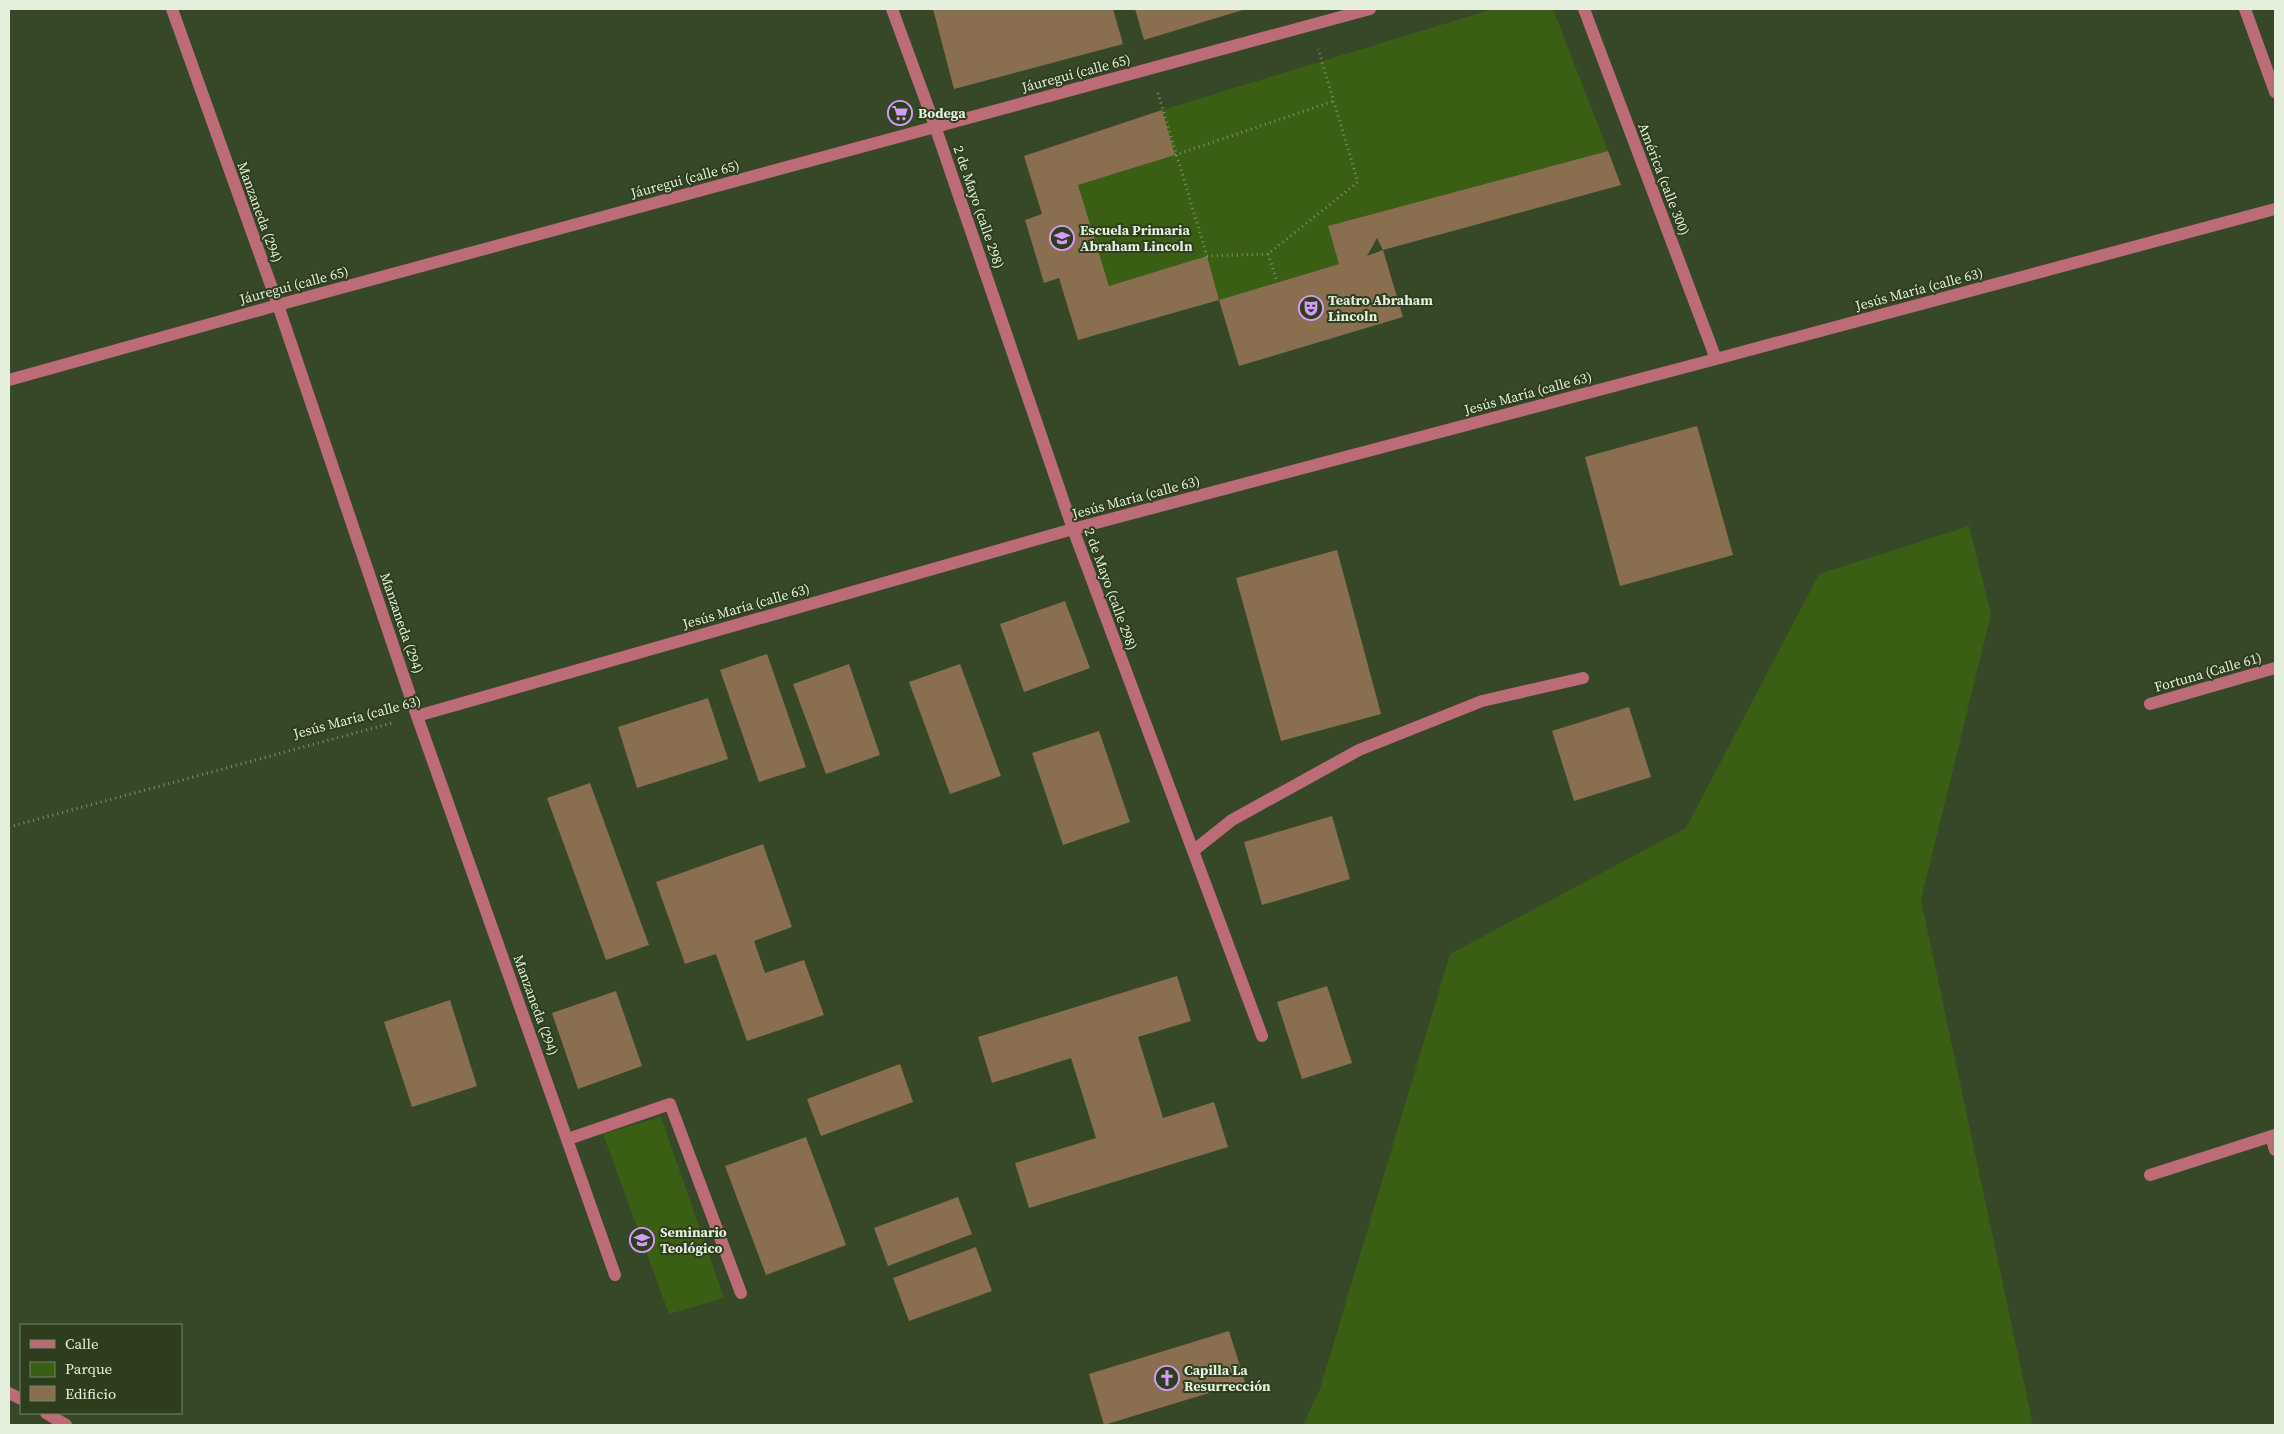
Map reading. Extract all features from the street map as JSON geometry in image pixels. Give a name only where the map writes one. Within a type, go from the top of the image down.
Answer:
[{"type":"street","name":"Manzaneda (294)","points":[[172,9],[278,305],[417,716],[615,1275]]},
{"type":"street","name":"2 de Mayo (calle 298)","points":[[892,9],[936,126],[1073,529],[1262,1036]]},
{"type":"street","name":"Jáuregui (calle 65)","points":[[9,380],[278,305],[1370,9]]},
{"type":"street","name":"América (calle 300)","points":[[1584,9],[1716,360]]},
{"type":"street","points":[[2245,9],[2275,92]]},
{"type":"street","name":"Jesús María (calle 63)","points":[[417,716],[1073,529],[1716,360],[2275,208]]},
{"type":"street","name":"Fortuna (Calle 61)","points":[[2150,704],[2275,668]]},
{"type":"street","points":[[1193,851],[1232,820],[1359,750],[1482,701],[1583,678]]},
{"type":"street","points":[[568,1139],[670,1104],[741,1293]]},
{"type":"street","points":[[2150,1175],[2273,1136],[2275,1150]]},
{"type":"street","points":[[48,1414],[66,1425]]},
{"type":"path","points":[[1152,68],[1175,155],[1207,256],[1268,254],[1358,182],[1310,25]]},
{"type":"path","points":[[1175,155],[1334,100]]},
{"type":"path","points":[[1268,254],[1277,282]]},
{"type":"path","name":"Jesús María (calle 63)","points":[[9,826],[417,716]]},
{"type":"green space","points":[[1493,9],[1553,9],[1608,151],[1329,226],[1339,264],[1219,300],[1206,257],[1109,286],[1078,185],[1175,155],[1162,110]]},
{"type":"green space","points":[[1969,526],[1991,614],[1921,900],[2033,1425],[1303,1425],[1320,1389],[1450,954],[1686,828],[1819,574]]},
{"type":"green space","points":[[661,1117],[724,1298],[669,1314],[603,1134]]},
{"type":"building","points":[[933,9],[1113,9],[1123,44],[954,89]]},
{"type":"building","points":[[1135,9],[1246,9],[1144,40]]},
{"type":"building","name":"Escuela Primaria Abraham Lincoln","points":[[1162,110],[1175,155],[1078,185],[1109,286],[1207,256],[1219,300],[1078,340],[1059,278],[1044,283],[1025,220],[1042,214],[1024,156]]},
{"type":"building","points":[[1608,151],[1621,185],[1383,250],[1403,317],[1239,366],[1219,300],[1339,264],[1328,226]],"holes":[[[1377,238],[1383,250],[1367,256]]]},
{"type":"building","points":[[1697,426],[1733,555],[1620,586],[1585,457]]},
{"type":"building","points":[[1337,550],[1381,714],[1281,741],[1236,578]]},
{"type":"building","points":[[1065,601],[1090,668],[1024,692],[1000,624]]},
{"type":"building","points":[[767,654],[806,767],[759,782],[720,670]]},
{"type":"building","points":[[849,664],[880,755],[826,774],[793,684]]},
{"type":"building","points":[[960,664],[1001,776],[950,794],[909,682]]},
{"type":"building","points":[[708,698],[728,759],[637,788],[618,727]]},
{"type":"building","points":[[1629,707],[1651,777],[1574,801],[1552,731]]},
{"type":"building","points":[[1099,731],[1130,822],[1063,845],[1032,753]]},
{"type":"building","points":[[590,783],[649,945],[606,960],[547,798]]},
{"type":"building","points":[[1332,816],[1350,879],[1262,905],[1244,842]]},
{"type":"building","points":[[763,844],[792,927],[754,941],[765,973],[804,960],[824,1015],[747,1041],[716,954],[685,964],[656,882]]},
{"type":"building","points":[[1177,976],[1191,1021],[1138,1037],[1163,1118],[1214,1102],[1228,1147],[1029,1208],[1015,1163],[1096,1138],[1071,1058],[992,1083],[978,1037]]},
{"type":"building","points":[[1327,986],[1352,1063],[1302,1079],[1277,1002]]},
{"type":"building","points":[[616,991],[642,1066],[578,1089],[552,1013]]},
{"type":"building","points":[[450,1000],[477,1086],[412,1107],[384,1022]]},
{"type":"building","points":[[900,1064],[913,1102],[821,1136],[807,1099]]},
{"type":"building","points":[[806,1137],[846,1245],[766,1275],[725,1166]]},
{"type":"building","points":[[958,1197],[972,1234],[888,1266],[874,1228]]},
{"type":"building","points":[[976,1247],[992,1291],[909,1321],[893,1278]]},
{"type":"building","name":"Capilla La Resurrección","points":[[1229,1331],[1245,1382],[1104,1425],[1089,1374]]},
{"type":"place","name":"Bodega","points":[[900,113]]},
{"type":"place","name":"Escuela Primaria Abraham Lincoln","points":[[1062,238]]},
{"type":"place","name":"Teatro Abraham Lincoln","points":[[1311,308]]},
{"type":"place","name":"Seminario Teológico","points":[[642,1240]]},
{"type":"place","name":"Capilla La Resurrección","points":[[1167,1378]]}]
